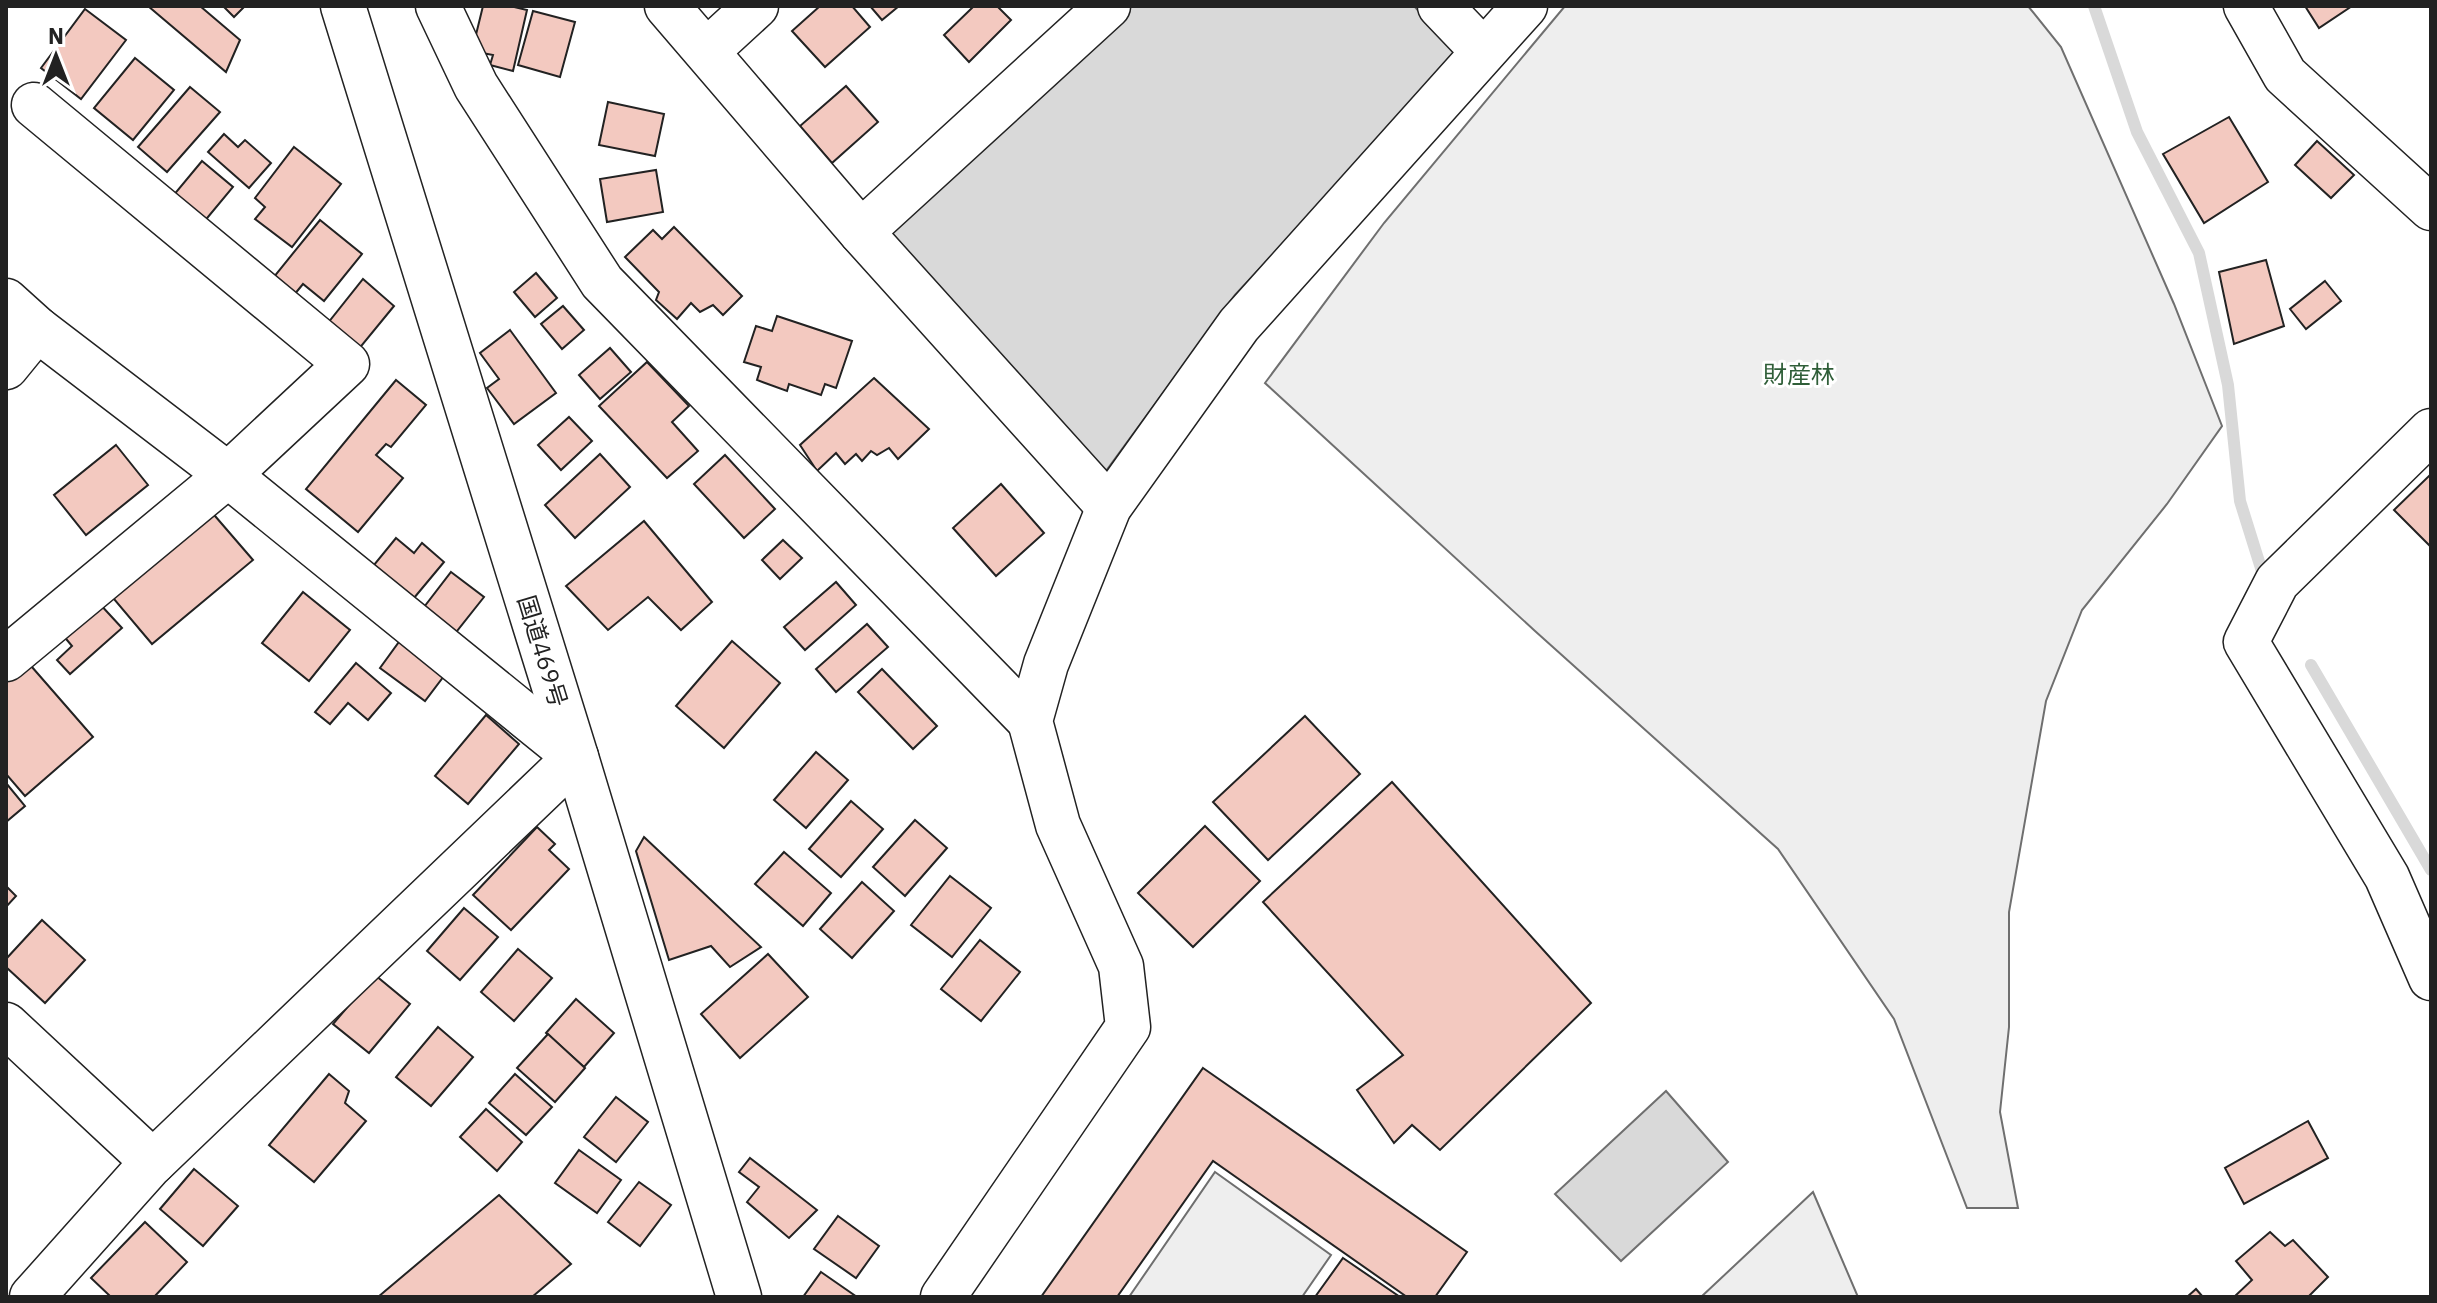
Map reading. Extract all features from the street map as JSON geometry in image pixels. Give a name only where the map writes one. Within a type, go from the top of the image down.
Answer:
[{"type":"main road","name":"国道469号","points":[[343,6],[576,757],[739,1297]]},
{"type":"main road","points":[[438,6],[476,86],[602,282],[1030,721],[1058,825],[1121,966],[1128,1027],[943,1297]]},
{"type":"main road","points":[[667,6],[861,232],[1109,507]]},
{"type":"main road","points":[[707,51],[756,6]]},
{"type":"main road","points":[[861,232],[1108,6]]},
{"type":"main road","points":[[1440,6],[1483,51]]},
{"type":"main road","points":[[1030,721],[1046,664],[1109,507],[1239,325],[1525,6]]},
{"type":"main road","points":[[2246,6],[2285,75],[2431,208]]},
{"type":"main road","points":[[6,659],[228,475],[347,364],[34,105]]},
{"type":"main road","points":[[6,367],[22,315],[228,475],[576,757],[153,1162],[32,1297]]},
{"type":"main road","points":[[2431,431],[2277,582],[2246,642],[2387,877],[2431,978]]},
{"type":"main road","points":[[6,1025],[153,1162]]},
{"type":"green space","name":"財産林","points":[[1565,6],[2028,6],[2061,47],[2174,304],[2222,426],[2167,504],[2082,610],[2046,701],[2009,912],[2009,1027],[2000,1112],[2018,1208],[1967,1208],[1894,1019],[1778,849],[1265,383],[1384,223]]},
{"type":"green space","points":[[1215,1172],[1331,1255],[1302,1297],[1129,1297]]},
{"type":"green space","points":[[1813,1192],[1858,1297],[1701,1297]]},
{"type":"shaded area","points":[[1126,6],[1414,6],[1459,55],[1235,295],[1103,475],[883,230]]},
{"type":"shaded area","points":[[1666,1091],[1728,1162],[1621,1261],[1555,1194]]},
{"type":"building","points":[[148,6],[200,6],[240,40],[226,72]]},
{"type":"building","points":[[223,6],[245,6],[234,17]]},
{"type":"building","points":[[483,6],[510,6],[527,10],[513,71],[490,65],[493,55],[472,51]]},
{"type":"building","points":[[820,6],[852,6],[870,27],[825,67],[792,31]]},
{"type":"building","points":[[870,6],[899,6],[882,20]]},
{"type":"building","points":[[974,6],[997,6],[1011,20],[969,62],[944,35]]},
{"type":"building","points":[[2305,6],[2352,6],[2319,28]]},
{"type":"building","points":[[85,9],[126,40],[81,99],[41,68]]},
{"type":"building","points":[[533,11],[575,22],[560,77],[518,65]]},
{"type":"building","points":[[135,58],[174,90],[133,140],[94,108]]},
{"type":"building","points":[[846,86],[878,122],[832,163],[800,126]]},
{"type":"building","points":[[190,87],[220,112],[167,172],[138,147]]},
{"type":"building","points":[[608,102],[664,114],[655,156],[599,145]]},
{"type":"building","points":[[2229,117],[2268,182],[2204,223],[2163,154]]},
{"type":"building","points":[[224,134],[238,147],[245,140],[271,163],[249,188],[208,152]]},
{"type":"building","points":[[2317,141],[2354,175],[2331,198],[2295,165]]},
{"type":"building","points":[[294,147],[341,184],[292,247],[255,219],[265,207],[255,198]]},
{"type":"building","points":[[202,161],[233,187],[203,223],[172,197]]},
{"type":"building","points":[[656,170],[663,212],[607,222],[600,179]]},
{"type":"building","points":[[320,220],[362,254],[324,301],[303,284],[294,295],[273,278]]},
{"type":"building","points":[[674,227],[742,296],[723,315],[713,305],[700,312],[691,303],[677,319],[656,300],[659,292],[625,257],[653,230],[662,239]]},
{"type":"building","points":[[2266,260],[2284,326],[2234,344],[2219,272]]},
{"type":"building","points":[[536,273],[557,298],[535,317],[514,292]]},
{"type":"building","points":[[363,279],[394,306],[358,350],[324,328]]},
{"type":"building","points":[[2325,281],[2341,301],[2306,329],[2290,309]]},
{"type":"building","points":[[563,306],[584,330],[562,349],[541,324]]},
{"type":"building","points":[[777,316],[852,341],[836,388],[825,384],[821,395],[789,384],[787,391],[757,380],[761,367],[744,362],[756,326],[772,331]]},
{"type":"building","points":[[510,330],[556,393],[514,424],[487,388],[499,379],[480,353]]},
{"type":"building","points":[[610,348],[631,372],[600,399],[579,375]]},
{"type":"building","points":[[647,362],[689,406],[672,422],[698,451],[667,478],[599,406]]},
{"type":"building","points":[[874,378],[929,429],[898,459],[889,448],[877,455],[871,451],[862,461],[856,454],[845,464],[836,453],[817,471],[800,445]]},
{"type":"building","points":[[396,380],[426,405],[391,447],[386,444],[376,455],[403,478],[358,532],[306,489]]},
{"type":"building","points":[[569,417],[592,441],[561,470],[538,445]]},
{"type":"building","points":[[116,445],[148,485],[86,535],[54,495]]},
{"type":"building","points":[[600,454],[630,487],[575,538],[545,505]]},
{"type":"building","points":[[725,455],[775,509],[744,538],[694,484]]},
{"type":"building","points":[[2431,474],[2431,547],[2394,510]]},
{"type":"building","points":[[1001,484],[1044,533],[996,576],[953,528]]},
{"type":"building","points":[[209,509],[253,560],[152,644],[108,592]]},
{"type":"building","points":[[644,521],[712,602],[681,630],[648,597],[608,630],[566,586]]},
{"type":"building","points":[[396,538],[414,553],[422,543],[444,562],[409,604],[369,571]]},
{"type":"building","points":[[783,540],[802,558],[780,579],[762,560]]},
{"type":"building","points":[[451,572],[484,597],[453,636],[421,611]]},
{"type":"building","points":[[836,582],[856,605],[805,650],[784,627]]},
{"type":"building","points":[[303,592],[350,630],[309,681],[262,643]]},
{"type":"building","points":[[98,602],[122,628],[70,674],[57,660],[72,646],[62,634]]},
{"type":"building","points":[[867,624],[888,647],[836,692],[816,669]]},
{"type":"building","points":[[404,635],[450,668],[425,701],[380,668]]},
{"type":"building","points":[[732,641],[780,683],[724,748],[676,706]]},
{"type":"building","points":[[25,659],[93,737],[25,796],[6,774],[6,675]]},
{"type":"building","points":[[356,663],[391,693],[368,720],[348,703],[330,724],[315,712]]},
{"type":"building","points":[[882,669],[937,726],[913,749],[858,692]]},
{"type":"building","points":[[486,715],[519,744],[468,804],[435,776]]},
{"type":"building","points":[[1305,716],[1360,774],[1268,860],[1213,802]]},
{"type":"building","points":[[816,752],[848,780],[806,828],[774,800]]},
{"type":"building","points":[[1392,782],[1591,1003],[1440,1150],[1412,1125],[1394,1143],[1357,1090],[1403,1055],[1263,902]]},
{"type":"building","points":[[6,783],[25,806],[6,822]]},
{"type":"building","points":[[851,801],[883,829],[841,877],[809,849]]},
{"type":"building","points":[[915,820],[947,848],[905,896],[873,867]]},
{"type":"building","points":[[1205,826],[1260,881],[1193,947],[1138,893]]},
{"type":"building","points":[[537,827],[555,844],[549,850],[569,869],[511,930],[473,895]]},
{"type":"building","points":[[644,837],[761,947],[730,967],[711,946],[669,960],[636,851]]},
{"type":"building","points":[[784,852],[831,893],[803,926],[755,884]]},
{"type":"building","points":[[950,876],[991,908],[952,957],[911,925]]},
{"type":"building","points":[[862,882],[894,911],[852,958],[820,929]]},
{"type":"building","points":[[6,886],[16,896],[6,907]]},
{"type":"building","points":[[464,908],[498,937],[460,980],[427,951]]},
{"type":"building","points":[[42,920],[85,960],[45,1003],[6,967],[6,959]]},
{"type":"building","points":[[980,940],[1020,972],[981,1021],[941,989]]},
{"type":"building","points":[[518,949],[552,978],[514,1021],[481,992]]},
{"type":"building","points":[[768,954],[808,997],[740,1058],[701,1014]]},
{"type":"building","points":[[375,975],[410,1004],[369,1053],[333,1024]]},
{"type":"building","points":[[576,999],[614,1033],[584,1067],[546,1033]]},
{"type":"building","points":[[438,1027],[473,1057],[431,1106],[396,1077]]},
{"type":"building","points":[[548,1034],[585,1068],[555,1102],[517,1068]]},
{"type":"building","points":[[1203,1068],[1467,1252],[1435,1297],[1407,1297],[1213,1161],[1117,1297],[1041,1297]]},
{"type":"building","points":[[329,1074],[349,1091],[345,1103],[366,1121],[314,1182],[269,1145]]},
{"type":"building","points":[[515,1074],[552,1107],[526,1135],[489,1103]]},
{"type":"building","points":[[616,1097],[648,1122],[616,1162],[584,1137]]},
{"type":"building","points":[[486,1109],[522,1142],[497,1171],[460,1137]]},
{"type":"building","points":[[2308,1121],[2328,1158],[2244,1204],[2225,1168]]},
{"type":"building","points":[[579,1150],[621,1180],[597,1213],[555,1183]]},
{"type":"building","points":[[750,1158],[817,1210],[789,1238],[747,1202],[759,1187],[739,1172]]},
{"type":"building","points":[[194,1169],[238,1206],[203,1246],[160,1209]]},
{"type":"building","points":[[639,1182],[671,1205],[640,1246],[608,1222]]},
{"type":"building","points":[[499,1195],[571,1264],[532,1297],[378,1297]]},
{"type":"building","points":[[838,1216],[879,1246],[856,1278],[814,1249]]},
{"type":"building","points":[[145,1222],[187,1262],[154,1297],[111,1297],[91,1278]]},
{"type":"building","points":[[2270,1232],[2285,1246],[2293,1240],[2328,1277],[2308,1297],[2234,1297],[2252,1280],[2236,1261]]},
{"type":"building","points":[[1343,1258],[1400,1297],[1315,1297]]},
{"type":"building","points":[[821,1272],[857,1297],[803,1297]]},
{"type":"building","points":[[2196,1289],[2203,1297],[2187,1297]]},
{"type":"waterway","points":[[2094,6],[2137,132],[2199,253],[2228,385],[2240,501],[2265,581]]},
{"type":"waterway","points":[[2311,665],[2431,870]]}]
